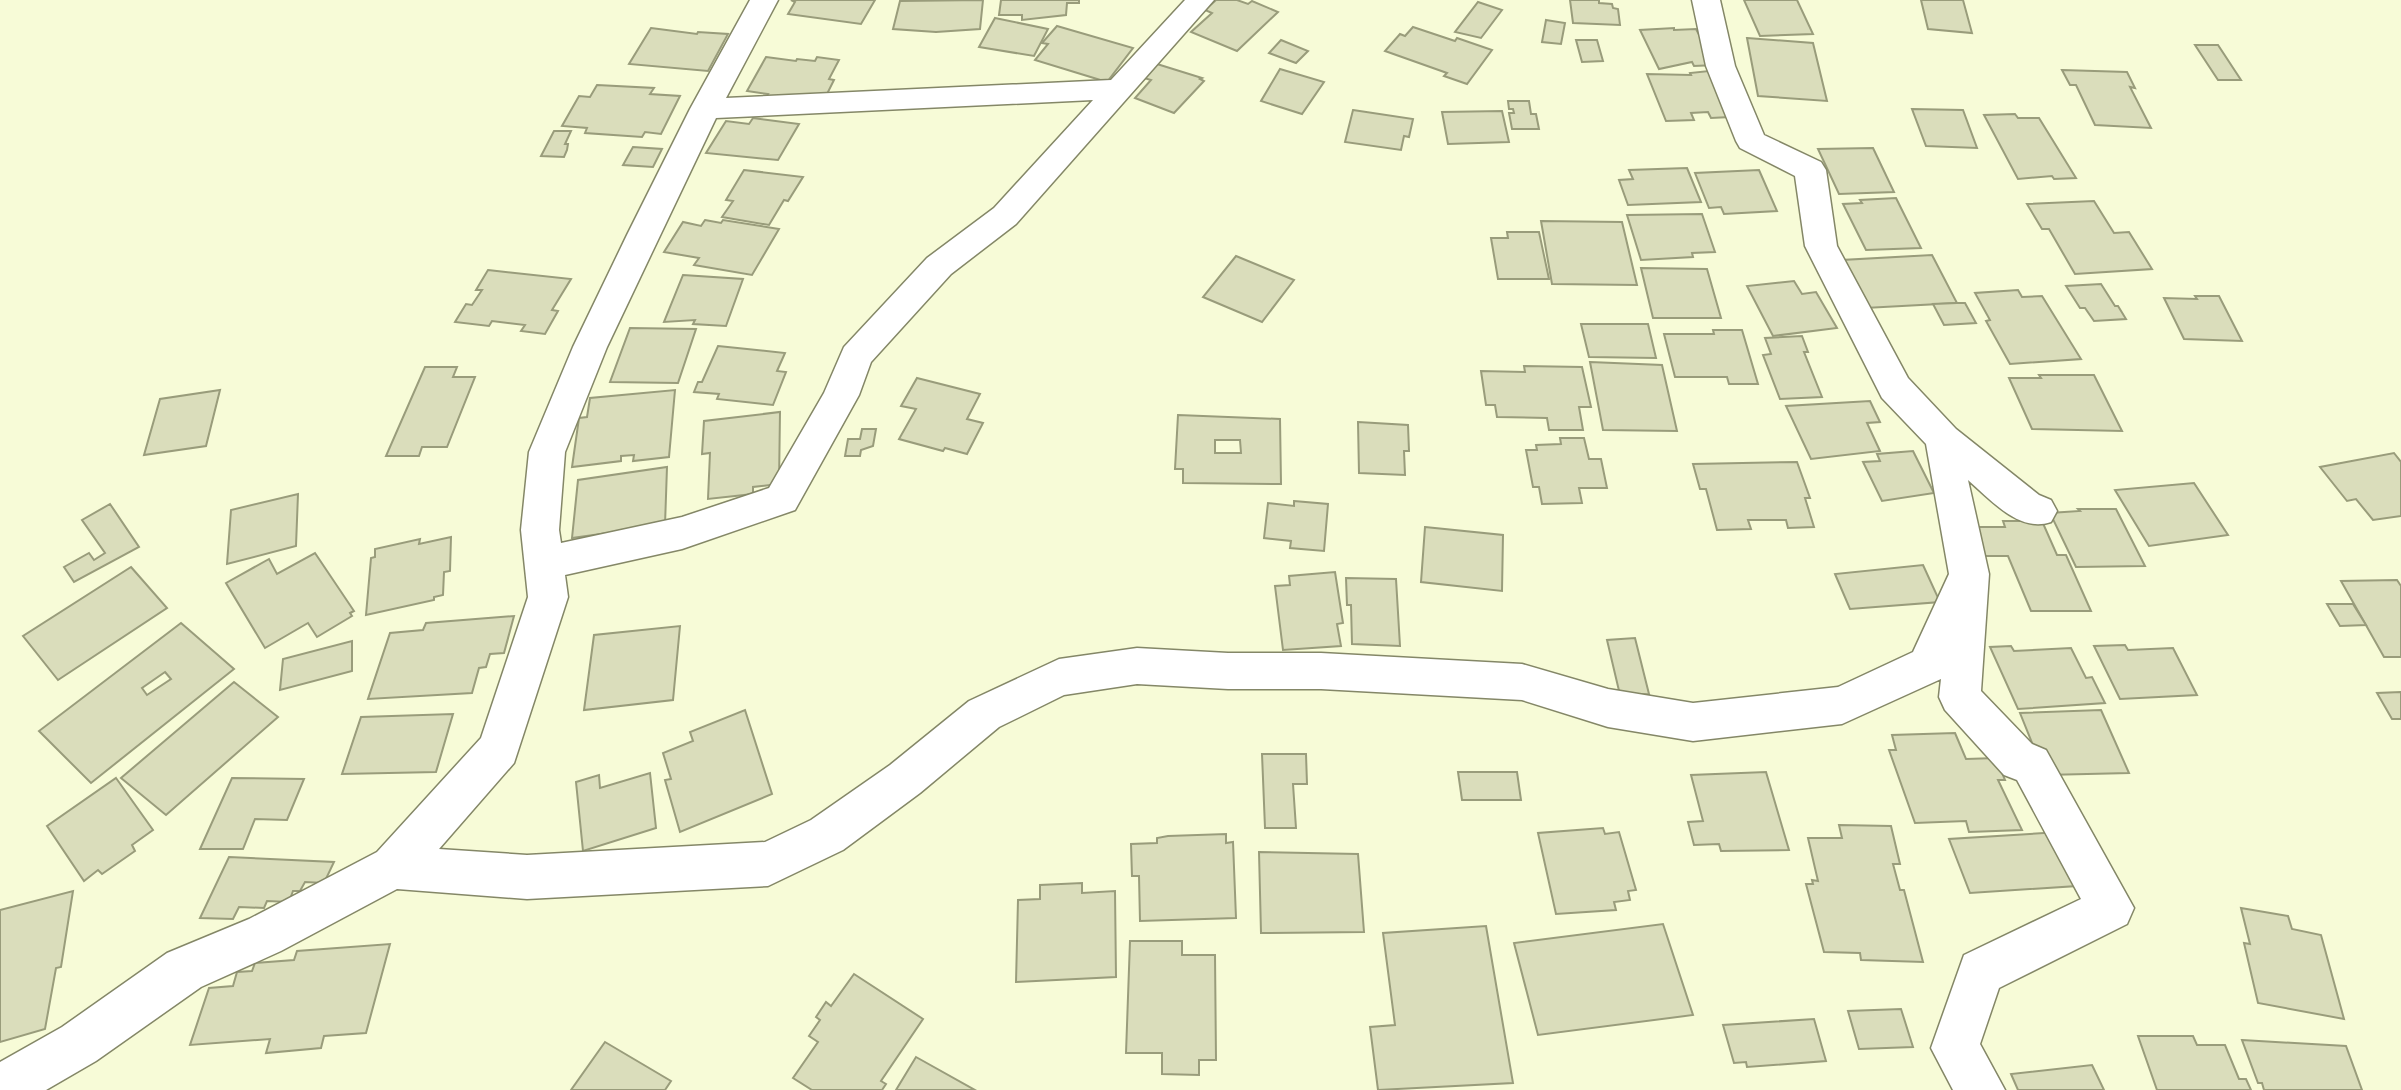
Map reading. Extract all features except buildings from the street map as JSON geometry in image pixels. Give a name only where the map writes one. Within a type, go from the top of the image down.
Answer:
[{"type":"street","points":[[0,1089],[79,1044],[184,970],[265,935],[393,867],[499,749],[548,597],[540,530],[547,452],[590,347],[705,109],[764,0]]},
{"type":"street","points":[[544,563],[682,533],[782,499],[841,396],[856,356],[939,266],[1004,216],[1200,0]]},
{"type":"street","points":[[1706,0],[1712,36],[1724,75],[1745,118],[1751,141],[1810,170],[1821,246],[1895,388],[1944,439],[2026,506],[2038,511]]},
{"type":"street","points":[[705,109],[1118,89]]},
{"type":"street","points":[[1944,439],[1952,496],[1969,574],[1960,697],[2019,761],[2031,764],[2111,908],[1981,972],[1955,1048],[1981,1090]]},
{"type":"street","points":[[393,867],[527,877],[768,864],[827,835],[905,779],[984,713],[1059,677],[1137,666],[1228,671],[1321,671],[1522,682],[1608,708],[1693,722],[1842,705],[1928,665],[1969,574]]}]
